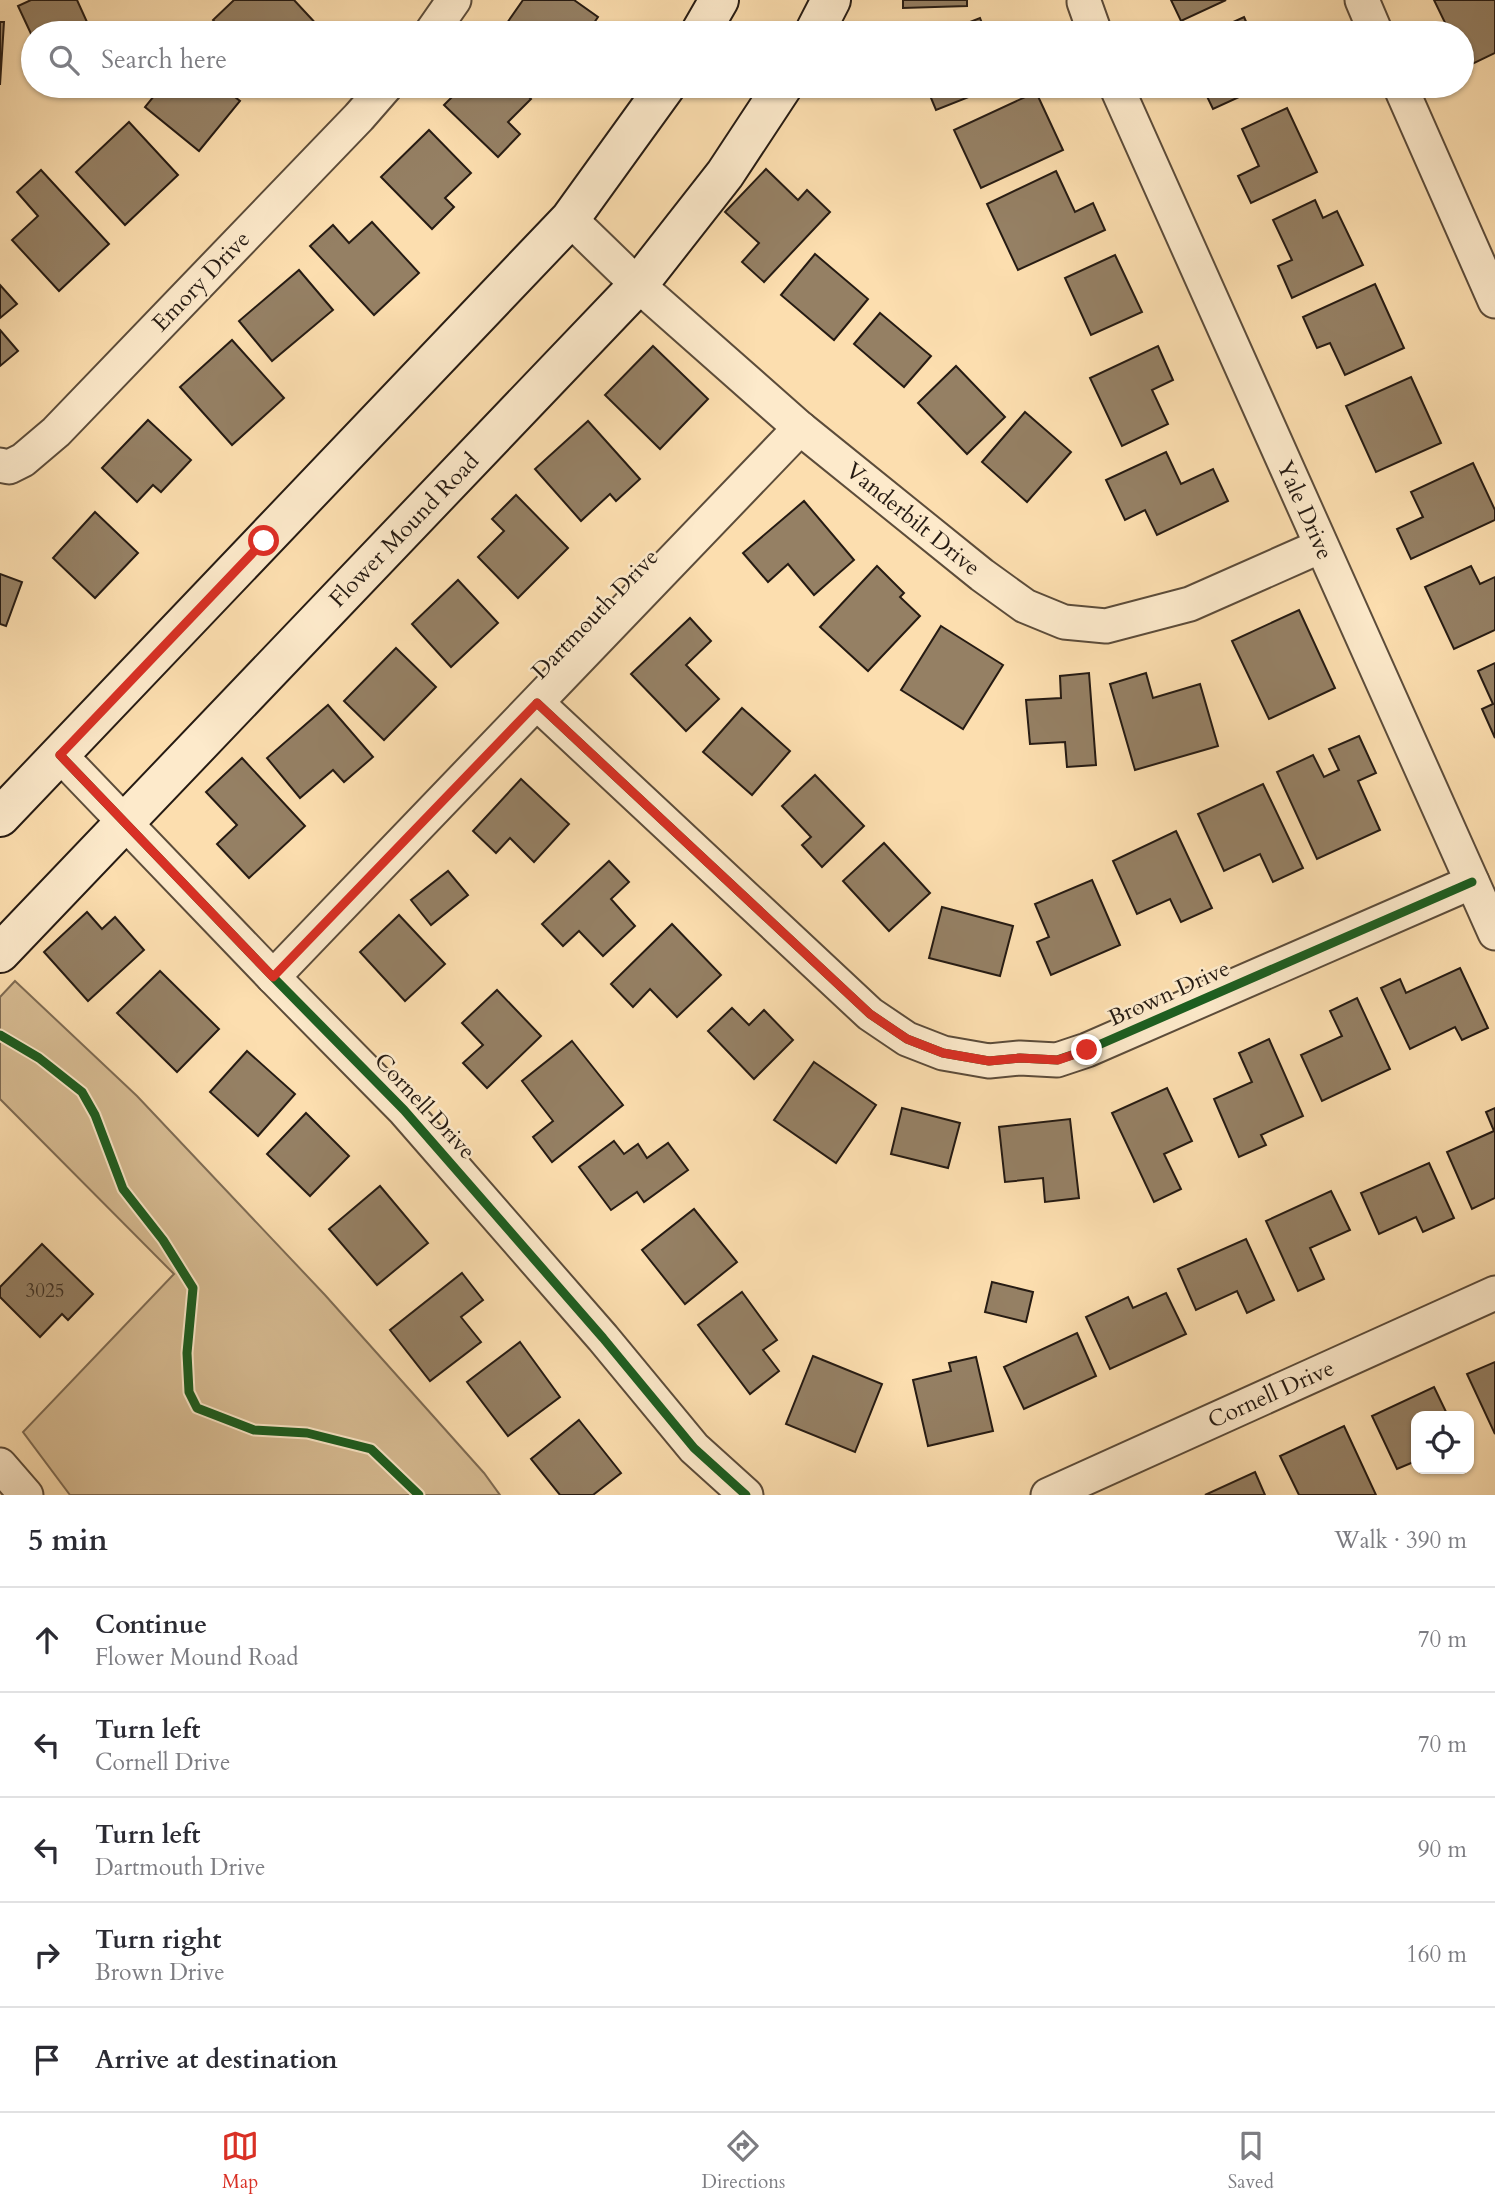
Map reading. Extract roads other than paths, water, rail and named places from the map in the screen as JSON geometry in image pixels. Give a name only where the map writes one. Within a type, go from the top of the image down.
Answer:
[{"type":"main road","points":[[707,21],[719,0]]},
{"type":"main road","points":[[820,21],[831,0]]},
{"type":"main road","points":[[0,817],[570,219],[657,98]]},
{"type":"main road","name":"Flower Mound Road","points":[[0,953],[638,285],[725,174],[775,98]]},
{"type":"street","points":[[439,21],[454,0]]},
{"type":"street","points":[[1362,0],[1371,21]]},
{"type":"street","points":[[1084,2],[1091,21]]},
{"type":"street","name":"Emory Drive","points":[[5,466],[23,460],[56,432],[376,98]]},
{"type":"street","name":"Yale Drive","points":[[1121,98],[1495,933]]},
{"type":"street","points":[[1404,98],[1495,301]]},
{"type":"street","name":"Vanderbilt Drive","points":[[570,219],[638,285],[800,428],[982,575],[1025,606],[1064,622],[1106,626],[1190,604],[1321,546]]},
{"type":"street","name":"Dartmouth Drive","points":[[273,977],[800,428]]},
{"type":"street","name":"Brown Drive","points":[[537,703],[870,1014],[907,1039],[943,1053],[989,1061],[1020,1058],[1058,1060],[1087,1050],[1472,882]]},
{"type":"street","name":"Cornell Drive","points":[[60,755],[404,1110],[594,1328],[694,1448],[746,1495]]},
{"type":"street","name":"Cornell Drive","points":[[1048,1495],[1495,1293]]},
{"type":"street","points":[[0,1465],[26,1495]]}]
